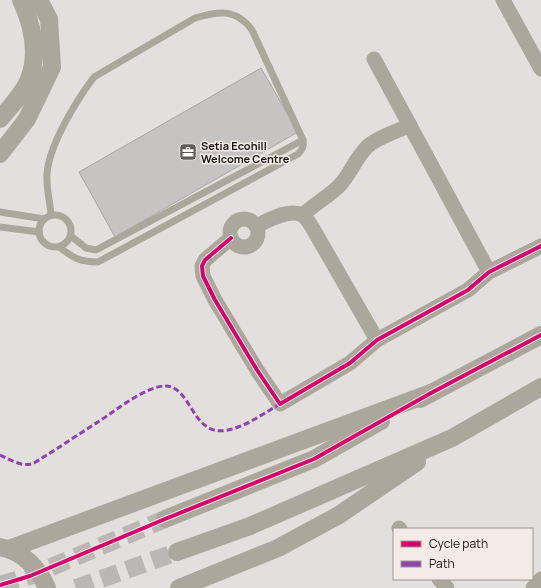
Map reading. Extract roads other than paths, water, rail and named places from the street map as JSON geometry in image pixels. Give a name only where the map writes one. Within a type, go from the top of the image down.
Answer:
[{"type":"street","points":[[0,119],[29,79],[32,66],[34,45],[31,25],[21,0]]},
{"type":"street","points":[[0,154],[27,119],[52,67],[49,19],[39,0]]},
{"type":"street","points":[[503,0],[541,69]]},
{"type":"street","points":[[374,59],[489,272]]},
{"type":"street","points":[[303,215],[311,207],[338,187],[361,154],[371,143],[410,125]]},
{"type":"street","points":[[377,340],[312,227],[303,215],[293,213],[286,214],[256,226],[258,232],[257,237],[251,245],[242,247],[233,242],[231,238],[205,260],[202,266],[203,276],[215,300],[249,357],[280,404],[350,362],[377,340],[468,290],[489,272],[541,246]]},
{"type":"street","points":[[165,519],[314,459],[431,393],[541,335]]},
{"type":"street","points":[[179,588],[278,548],[339,515],[452,438],[541,387]]},
{"type":"street","points":[[4,548],[431,393]]},
{"type":"street","points":[[177,552],[250,526],[452,438]]},
{"type":"street","points":[[4,548],[28,560],[42,577],[47,588]]},
{"type":"street","points":[[440,580],[446,588]]},
{"type":"lane","points":[[51,214],[47,176],[49,158],[56,140],[85,89],[94,77],[195,18],[213,12],[237,16],[249,26],[304,140],[303,150],[98,262],[84,262],[73,257],[59,247]]},
{"type":"lane","points":[[71,236],[86,248],[96,250],[304,140]]},
{"type":"lane","points":[[0,212],[44,219]]},
{"type":"lane","points":[[51,214],[61,215],[69,221],[72,231],[71,236],[64,245],[54,247],[44,242],[39,232],[39,228],[44,219],[51,214]]},
{"type":"lane","points":[[0,227],[39,232]]},
{"type":"tunnel","points":[[0,585],[30,576],[165,519]]},
{"type":"tunnel","points":[[76,588],[177,552]]},
{"type":"place","name":"Setia Ecohill Welcome Centre","points":[[188,152]]}]
